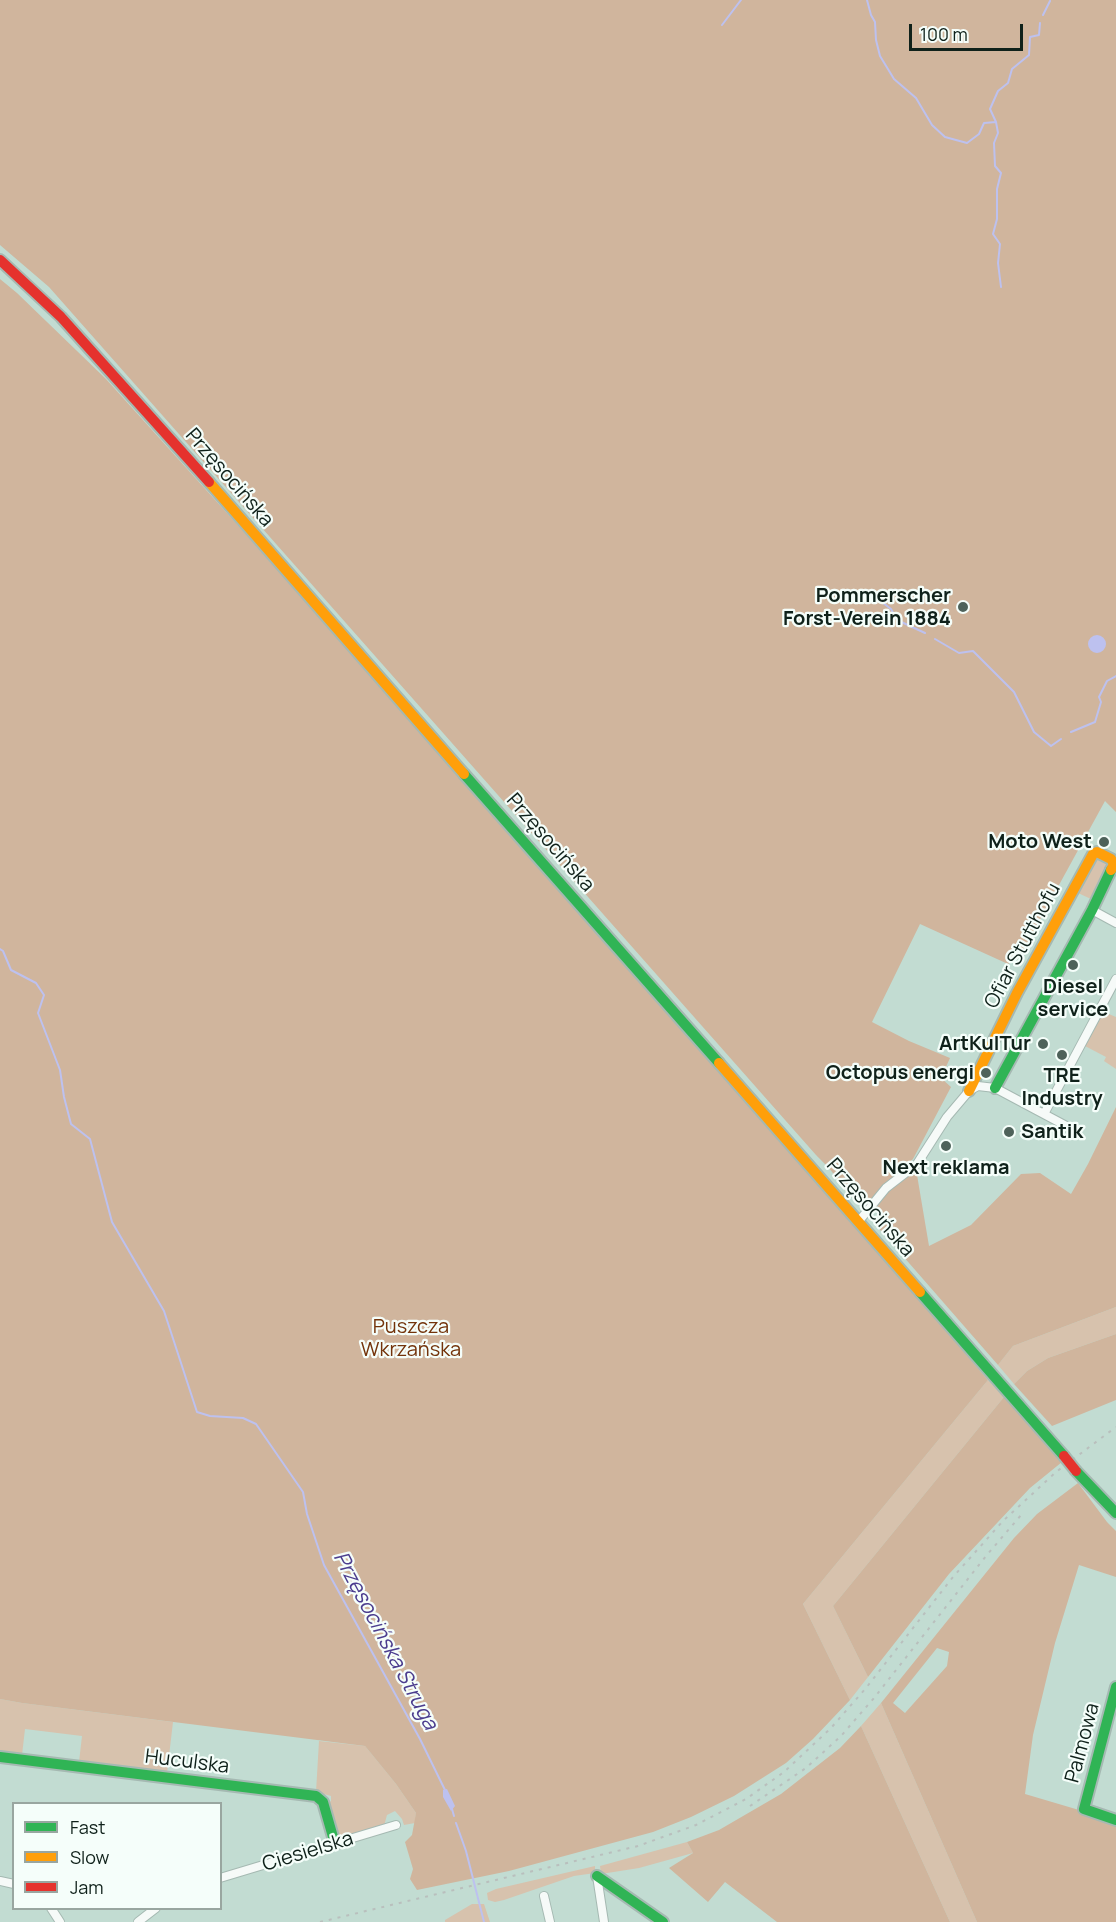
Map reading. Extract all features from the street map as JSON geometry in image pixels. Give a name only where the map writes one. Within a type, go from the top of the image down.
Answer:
[{"type":"street","name":"Przęsocińska","points":[[0,260],[38,294],[76,333],[1116,1514]]},
{"type":"street","name":"Ofiar Stutthofu","points":[[859,1221],[886,1188],[917,1164],[947,1118],[969,1091],[1017,993],[1093,854],[1097,852],[1112,859],[1114,864],[1092,910],[995,1088]]},
{"type":"street","points":[[1092,910],[1116,922]]},
{"type":"street","points":[[1044,1114],[1116,980]]},
{"type":"street","points":[[969,1091],[978,1086],[995,1088],[1072,1129]]},
{"type":"street","name":"Palmowa","points":[[1116,1688],[1084,1809],[1116,1820]]},
{"type":"street","name":"Huculska","points":[[0,1757],[316,1796],[323,1802],[336,1844]]},
{"type":"street","name":"Ciesielska","points":[[222,1877],[396,1826]]},
{"type":"street","points":[[597,1876],[604,1922]]},
{"type":"street","points":[[597,1876],[663,1922]]},
{"type":"street","points":[[544,1896],[550,1922]]},
{"type":"street","points":[[138,1922],[153,1910]]},
{"type":"shaded area","points":[[1097,857],[1110,863],[1091,899],[1078,893]]},
{"type":"shaded area","points":[[1104,1012],[1116,1017],[1116,1069],[1104,1061],[1106,1057],[1085,1046]]},
{"type":"shaded area","points":[[1116,1307],[1116,1334],[1048,1358],[1027,1371],[1014,1384],[998,1365],[1013,1346]]},
{"type":"shaded area","points":[[988,1380],[1004,1397],[833,1606],[868,1677],[850,1700],[803,1604]]},
{"type":"shaded area","points":[[0,1699],[173,1722],[167,1773],[79,1762],[82,1736],[25,1729],[22,1755],[0,1753]]},
{"type":"shaded area","points":[[881,1703],[977,1922],[950,1922],[861,1726]]},
{"type":"shaded area","points":[[319,1741],[365,1746],[416,1813],[415,1823],[404,1825],[395,1811],[387,1815],[384,1826],[338,1839],[327,1804],[331,1801],[331,1796],[316,1792]]},
{"type":"shaded area","points":[[687,1842],[693,1853],[639,1868],[601,1874],[600,1866]]},
{"type":"shaded area","points":[[595,1866],[595,1873],[574,1876],[504,1900],[495,1902],[488,1900],[487,1893],[496,1889]]},
{"type":"shaded area","points":[[472,1904],[484,1904],[490,1922],[445,1922],[445,1920]]},
{"type":"green space","points":[[0,0],[1116,0],[1116,812],[1105,801],[1019,958],[1008,964],[920,924],[872,1022],[950,1058],[941,1078],[951,1087],[913,1159],[872,1202],[857,1203],[828,1167],[49,287],[0,245]]},
{"type":"green space","name":"Puszcza Wkrzańska","points":[[0,279],[106,379],[346,645],[859,1229],[988,1380],[803,1604],[850,1700],[813,1739],[786,1763],[734,1796],[691,1817],[653,1832],[509,1871],[417,1890],[410,1879],[413,1869],[405,1842],[412,1835],[416,1813],[365,1746],[0,1699]]},
{"type":"green space","points":[[1116,1107],[1116,1307],[1013,1346],[998,1365],[875,1224],[879,1213],[876,1209],[879,1202],[889,1189],[916,1169],[929,1246],[971,1225],[1021,1174],[1040,1173],[1071,1194]]},
{"type":"green space","points":[[1116,1334],[1116,1400],[1052,1426],[1014,1384],[1027,1371],[1048,1358]]},
{"type":"green space","points":[[1004,1397],[1062,1462],[1030,1488],[949,1574],[868,1677],[833,1606]]},
{"type":"green space","points":[[1078,1483],[1116,1531],[1116,1577],[1079,1565],[1055,1643],[1033,1735],[1025,1794],[1079,1810],[1116,1825],[1116,1922],[977,1922],[881,1703],[1014,1538],[1037,1514]],"holes":[[[937,1648],[949,1652],[947,1666],[905,1713],[893,1703]]]},
{"type":"green space","points":[[861,1726],[950,1922],[777,1922],[725,1882],[708,1902],[669,1868],[693,1853],[687,1842],[719,1830],[781,1794],[840,1748]]},
{"type":"water","points":[[1097,635],[1103,638],[1106,644],[1103,650],[1097,653],[1091,650],[1088,644],[1091,638]]},
{"type":"water","points":[[447,1789],[455,1806],[451,1811],[443,1797],[443,1790]]},
{"type":"waterway","points":[[722,25],[741,0]]},
{"type":"waterway","points":[[867,0],[875,22],[880,56],[894,79],[916,98],[932,125],[945,137],[967,143],[979,134],[984,123],[996,122],[990,109],[998,91],[1008,83],[1012,69],[1029,55],[1030,37],[1039,35],[1040,23]]},
{"type":"waterway","points":[[1043,15],[1050,1]]},
{"type":"waterway","points":[[996,122],[998,133],[994,143],[995,166],[1001,173],[997,189],[997,219],[993,234],[1000,244],[998,263],[1001,287]]},
{"type":"waterway","points":[[848,593],[870,593],[891,609],[897,620],[925,633]]},
{"type":"waterway","points":[[935,639],[959,653],[973,651],[1014,692],[1034,732],[1051,746],[1061,739]]},
{"type":"waterway","points":[[1071,732],[1095,722],[1101,702],[1099,697],[1107,681],[1116,676]]},
{"type":"waterway","name":"Przęsocińska Struga","points":[[0,949],[11,970],[36,983],[44,995],[38,1013],[60,1070],[71,1124],[90,1139],[112,1222],[164,1311],[197,1412],[210,1416],[243,1418],[256,1424],[303,1492],[307,1514],[324,1565],[420,1739],[445,1790]]},
{"type":"waterway","name":"Przęsocińska Struga","points":[[452,1809],[454,1816]]},
{"type":"waterway","name":"Przęsocińska Struga","points":[[456,1823],[466,1851],[484,1922]]},
{"type":"railway","points":[[320,1922],[638,1846],[696,1825],[746,1799],[784,1772],[831,1728],[866,1688],[953,1577],[1003,1521],[1056,1472],[1116,1427]]},
{"type":"railway","points":[[750,1806],[806,1768],[841,1736],[1022,1514]]},
{"type":"traffic: fast","points":[[464,774],[719,1063]]},
{"type":"traffic: fast","points":[[995,1088],[1092,910],[1111,870]]},
{"type":"traffic: fast","points":[[920,1292],[1064,1456]]},
{"type":"traffic: fast","points":[[1076,1471],[1116,1513]]},
{"type":"traffic: fast","points":[[1116,1687],[1084,1809],[1116,1820]]},
{"type":"traffic: fast","points":[[0,1757],[316,1796],[323,1802],[335,1844]]},
{"type":"traffic: fast","points":[[597,1876],[663,1922]]},
{"type":"traffic: slow","points":[[209,482],[464,774]]},
{"type":"traffic: slow","points":[[969,1091],[1017,993],[1093,854],[1097,852],[1111,859],[1114,864],[1111,870]]},
{"type":"traffic: slow","points":[[719,1063],[920,1292]]},
{"type":"traffic: jam","points":[[0,260],[61,317],[209,482]]},
{"type":"traffic: jam","points":[[1064,1456],[1076,1471]]},
{"type":"place","name":"Pommerscher Forst-Verein 1884","points":[[963,607]]},
{"type":"place","name":"Moto West","points":[[1104,842]]},
{"type":"place","name":"Diesel service","points":[[1073,965]]},
{"type":"place","name":"ArtKulTur","points":[[1043,1044]]},
{"type":"place","name":"TRE Industry","points":[[1062,1055]]},
{"type":"place","name":"Octopus energi","points":[[986,1073]]},
{"type":"place","name":"Santik","points":[[1009,1132]]},
{"type":"place","name":"Next reklama","points":[[946,1146]]}]
